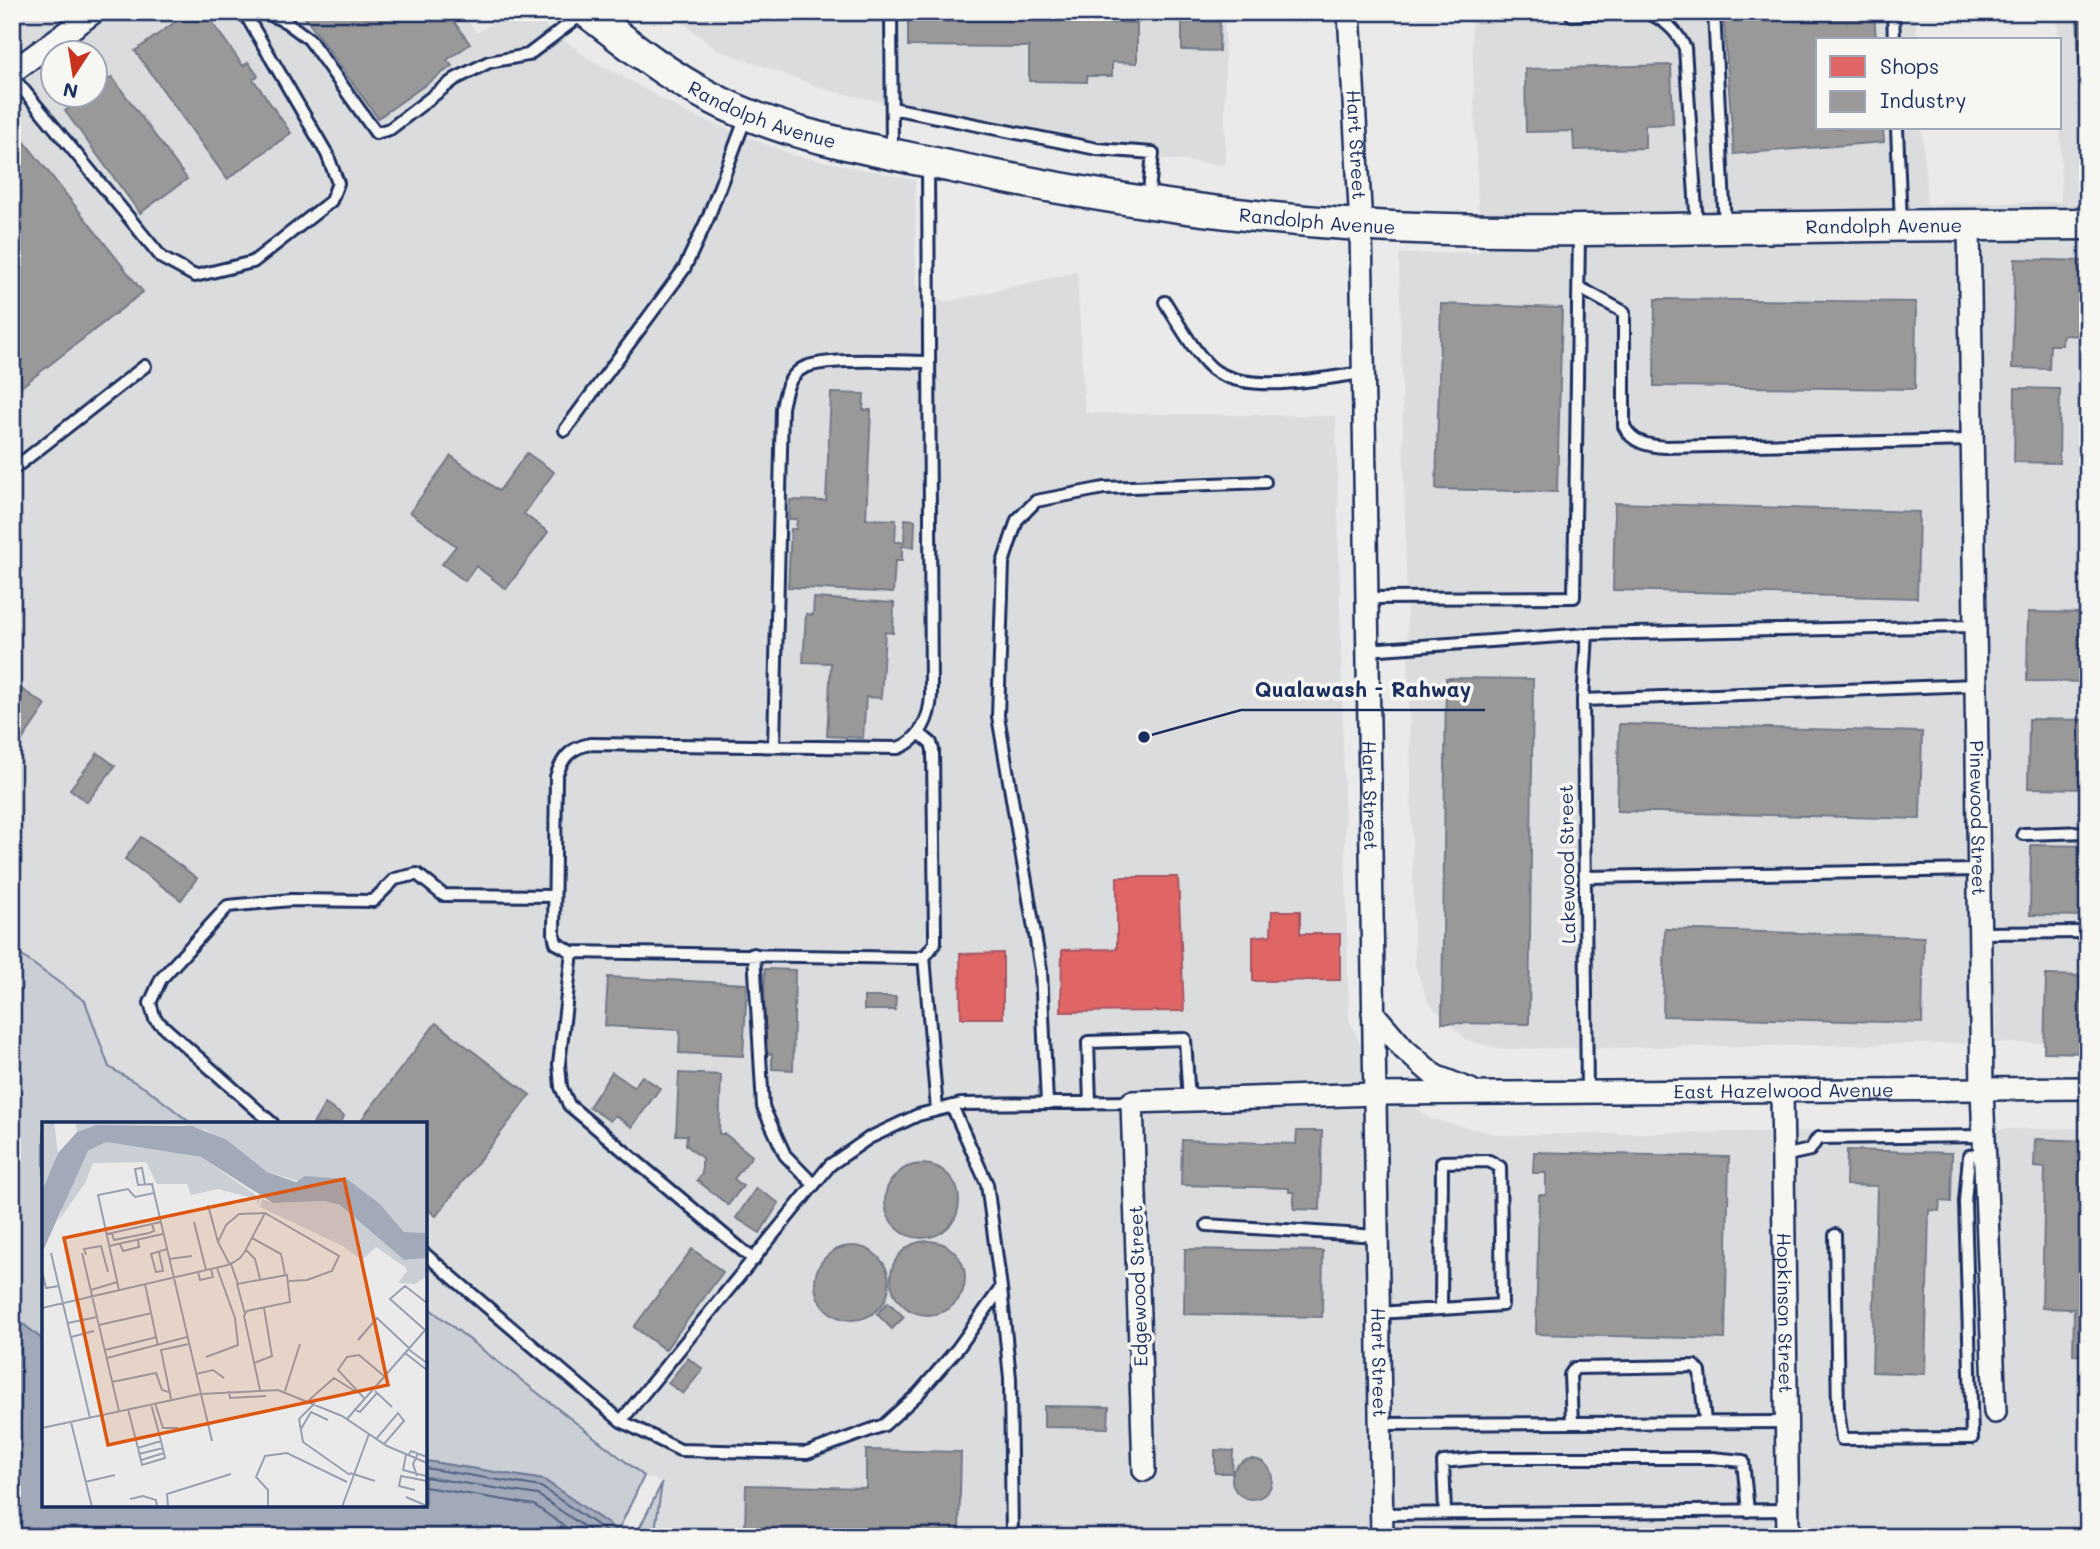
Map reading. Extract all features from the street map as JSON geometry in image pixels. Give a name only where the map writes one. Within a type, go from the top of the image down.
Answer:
[{"type":"main road","name":"Randolph Avenue","points":[[586,12],[674,77],[747,114],[797,131],[892,154],[1083,194],[1148,204],[1361,226],[1579,230],[2088,224]]},
{"type":"street","points":[[12,74],[94,12]]},
{"type":"street","name":"Hart Street","points":[[1349,12],[1361,226],[1382,1537]]},
{"type":"street","name":"Pinewood Street","points":[[1969,225],[1982,1089],[1995,1412]]},
{"type":"street","name":"East Hazelwood Avenue","points":[[1373,1013],[1404,1049],[1435,1076],[1482,1094]]},
{"type":"street","name":"East Hazelwood Avenue","points":[[1132,1102],[1375,1094],[2088,1087]]},
{"type":"street","name":"Hopkinson Street","points":[[1783,1091],[1788,1537]]},
{"type":"street","name":"Edgewood Street","points":[[1132,1102],[1144,1470]]},
{"type":"lane","points":[[12,74],[162,258],[195,276],[253,262],[331,201],[338,183],[327,154],[244,12]]},
{"type":"lane","points":[[264,12],[286,22],[309,39],[376,133],[390,129],[455,79],[489,62],[528,55],[586,12]]},
{"type":"lane","points":[[891,12],[892,154]]},
{"type":"lane","points":[[1572,15],[1632,12]]},
{"type":"lane","points":[[1646,12],[1665,20],[1680,36],[1685,48],[1711,229]]},
{"type":"lane","points":[[1711,229],[1714,12]]},
{"type":"lane","points":[[1893,12],[1894,38]]},
{"type":"lane","points":[[892,108],[1097,149],[1153,153],[1148,204]]},
{"type":"lane","points":[[565,430],[684,269],[695,250],[747,114]]},
{"type":"lane","points":[[1897,130],[1901,226]]},
{"type":"lane","points":[[919,733],[931,743],[933,750],[935,935],[931,950],[925,956],[572,952],[556,943],[556,777],[569,752],[590,744],[898,748],[907,745],[919,733],[931,709],[928,162]]},
{"type":"lane","points":[[1367,598],[1574,597],[1579,230]]},
{"type":"lane","points":[[1580,288],[1624,312],[1624,426],[1628,435],[1643,443],[1667,447],[1972,440]]},
{"type":"lane","points":[[1165,302],[1193,346],[1216,371],[1233,378],[1260,384],[1363,373]]},
{"type":"lane","points":[[774,746],[782,408],[789,384],[799,371],[817,363],[929,362]]},
{"type":"lane","points":[[12,470],[145,366]]},
{"type":"lane","points":[[1047,1103],[1041,970],[998,716],[1003,563],[1017,520],[1035,501],[1104,488],[1265,482]]},
{"type":"lane","points":[[1367,650],[1587,634],[1975,626]]},
{"type":"lane","name":"Lakewood Street","points":[[1587,634],[1584,699],[1587,1093]]},
{"type":"lane","points":[[1584,699],[1976,685]]},
{"type":"lane","points":[[2023,834],[2088,832]]},
{"type":"lane","points":[[1585,877],[1978,870]]},
{"type":"lane","points":[[271,1122],[163,1027],[155,1019],[150,1003],[161,979],[228,906],[291,900],[373,901],[395,878],[417,874],[443,895],[554,896]]},
{"type":"lane","points":[[1979,933],[2088,932]]},
{"type":"lane","points":[[572,952],[559,1065],[561,1087],[569,1105],[754,1260]]},
{"type":"lane","points":[[754,954],[762,1107],[785,1155],[814,1185]]},
{"type":"lane","points":[[925,956],[937,1110]]},
{"type":"lane","points":[[1090,1103],[1088,1042],[1185,1039],[1189,1101]]},
{"type":"lane","points":[[621,1420],[830,1165],[869,1138],[918,1115],[961,1104],[1132,1102]]},
{"type":"lane","points":[[951,1107],[987,1184],[1010,1378],[1012,1537]]},
{"type":"lane","points":[[1783,1156],[1810,1150],[1818,1138],[1985,1144]]},
{"type":"lane","points":[[1835,1235],[1838,1410],[1842,1439],[1972,1438],[1965,1202],[1969,1156],[1985,1144]]},
{"type":"lane","points":[[1378,1313],[1441,1309],[1502,1305],[1500,1167],[1489,1161],[1442,1162],[1441,1309]]},
{"type":"lane","points":[[1208,1225],[1377,1236]]},
{"type":"lane","points":[[427,1256],[621,1420],[680,1450],[807,1453],[884,1425],[918,1394],[958,1348],[1001,1288]]},
{"type":"lane","points":[[1572,1423],[1570,1375],[1575,1368],[1695,1366],[1700,1372],[1705,1422]]},
{"type":"lane","points":[[1380,1424],[1787,1422]]},
{"type":"lane","points":[[1445,1513],[1443,1462],[1484,1458],[1712,1458],[1743,1461],[1748,1511]]},
{"type":"lane","points":[[1382,1514],[1788,1510]]},
{"type":"shaded area","points":[[12,12],[462,12],[477,33],[510,12],[528,12],[585,56],[687,113],[793,155],[915,180],[916,287],[946,302],[1077,272],[1085,413],[1336,416],[1349,1020],[1373,1072],[1430,1119],[1500,1135],[2088,1128],[2088,1537],[654,1537],[662,1483],[644,1476],[427,1307],[427,1122],[189,1122],[150,1091],[109,1067],[85,1001],[12,949]]},
{"type":"shaded area","points":[[669,12],[1225,12],[1225,165],[1123,155],[828,90],[716,49]]},
{"type":"shaded area","points":[[1471,12],[1915,12],[1917,38],[1816,38],[1816,130],[1922,130],[1927,204],[2061,202],[2062,38],[2058,38],[2057,12],[2088,12],[2088,1042],[1502,1049],[1466,1040],[1428,1002],[1415,966],[1399,254],[1480,252]]},
{"type":"shaded area","points":[[12,949],[85,1001],[109,1067],[150,1091],[189,1122],[42,1122],[42,1339],[12,1315]]},
{"type":"shaded area","points":[[427,1307],[644,1476],[618,1531],[544,1480],[427,1461]]},
{"type":"shaded area","points":[[662,1483],[654,1537],[635,1537]]},
{"type":"water","points":[[12,1315],[42,1339],[42,1507],[427,1507],[427,1461],[544,1480],[627,1537],[12,1537]]},
{"type":"building: Shops","points":[[1117,877],[1178,877],[1184,1011],[1061,1012],[1062,950],[1117,949]]},
{"type":"building: Shops","points":[[1272,911],[1300,911],[1300,934],[1340,934],[1340,980],[1253,981],[1253,937],[1271,935]]},
{"type":"building: Shops","points":[[1003,953],[1003,1018],[961,1018],[960,954]]},
{"type":"building: Industry","points":[[189,12],[205,12],[243,66],[248,62],[258,76],[253,79],[291,133],[227,179],[135,51]]},
{"type":"building: Industry","points":[[301,12],[447,12],[470,44],[447,60],[452,66],[378,118]]},
{"type":"building: Industry","points":[[908,12],[1085,12],[1085,22],[1137,23],[1137,63],[1112,62],[1112,76],[1087,76],[1087,82],[1029,81],[1029,47],[908,46]]},
{"type":"building: Industry","points":[[1182,12],[1220,12],[1219,51],[1182,50]]},
{"type":"building: Industry","points":[[1723,12],[1874,12],[1876,38],[1816,38],[1816,130],[1883,130],[1884,142],[1734,154]]},
{"type":"building: Industry","points":[[2077,12],[2088,12],[2088,137],[2082,137]]},
{"type":"building: Industry","points":[[1671,65],[1673,124],[1645,125],[1645,148],[1574,150],[1573,131],[1526,132],[1525,69]]},
{"type":"building: Industry","points":[[112,77],[187,179],[140,213],[65,111],[69,108],[108,108],[108,80]]},
{"type":"building: Industry","points":[[20,136],[143,292],[12,394],[12,142]]},
{"type":"building: Industry","points":[[2015,259],[2088,261],[2088,336],[2063,335],[2062,345],[2050,345],[2049,369],[2012,368]]},
{"type":"building: Industry","points":[[1655,299],[1916,302],[1915,389],[1654,386]]},
{"type":"building: Industry","points":[[1441,304],[1562,308],[1557,492],[1436,489]]},
{"type":"building: Industry","points":[[2015,388],[2060,389],[2059,463],[2014,462]]},
{"type":"building: Industry","points":[[831,393],[864,394],[863,410],[871,410],[866,519],[896,520],[895,542],[904,542],[905,519],[915,520],[914,547],[902,546],[902,561],[895,561],[893,593],[788,587],[791,529],[796,529],[797,519],[789,519],[790,500],[826,501]]},
{"type":"building: Industry","points":[[527,453],[554,472],[524,514],[548,532],[506,589],[476,566],[465,581],[442,564],[456,546],[410,512],[451,456],[499,491]]},
{"type":"building: Industry","points":[[1615,503],[1919,512],[1917,598],[1613,590]]},
{"type":"building: Industry","points":[[814,598],[894,603],[893,633],[885,632],[881,698],[866,697],[863,738],[827,736],[831,663],[803,662],[806,614],[813,615]]},
{"type":"building: Industry","points":[[2028,612],[2088,613],[2088,682],[2027,681]]},
{"type":"building: Industry","points":[[1446,678],[1533,679],[1529,1024],[1442,1023]]},
{"type":"building: Industry","points":[[12,683],[46,705],[12,755]]},
{"type":"building: Industry","points":[[2029,719],[2088,720],[2088,789],[2028,788]]},
{"type":"building: Industry","points":[[1619,724],[1922,732],[1920,819],[1617,811]]},
{"type":"building: Industry","points":[[98,753],[115,766],[87,802],[70,789]]},
{"type":"building: Industry","points":[[141,837],[197,878],[181,900],[125,859]]},
{"type":"building: Industry","points":[[2031,845],[2088,846],[2088,916],[2030,915]]},
{"type":"building: Industry","points":[[1665,929],[1924,937],[1922,1023],[1663,1016]]},
{"type":"building: Industry","points":[[765,969],[795,970],[793,1070],[772,1069],[772,1054],[763,1053]]},
{"type":"building: Industry","points":[[2046,975],[2088,976],[2088,1053],[2044,1052]]},
{"type":"building: Industry","points":[[608,977],[747,984],[743,1056],[679,1053],[680,1030],[605,1026]]},
{"type":"building: Industry","points":[[864,997],[896,997],[895,1010],[864,1010]]},
{"type":"building: Industry","points":[[436,1023],[530,1095],[436,1216],[427,1209],[427,1122],[360,1122]]},
{"type":"building: Industry","points":[[612,1072],[634,1087],[642,1076],[660,1088],[632,1127],[615,1115],[610,1121],[589,1107]]},
{"type":"building: Industry","points":[[679,1073],[721,1075],[719,1134],[725,1134],[752,1156],[734,1179],[743,1186],[728,1205],[697,1180],[702,1174],[702,1158],[686,1145],[687,1135],[676,1135]]},
{"type":"building: Industry","points":[[325,1104],[344,1116],[341,1122],[314,1122]]},
{"type":"building: Industry","points":[[1297,1131],[1322,1131],[1320,1210],[1294,1209],[1294,1192],[1289,1192],[1289,1188],[1181,1185],[1182,1140],[1296,1144]]},
{"type":"building: Industry","points":[[2035,1139],[2088,1141],[2088,1356],[2073,1355],[2074,1309],[2042,1308],[2045,1168],[2034,1167]]},
{"type":"building: Industry","points":[[1847,1150],[1952,1153],[1951,1202],[1940,1201],[1939,1211],[1929,1210],[1925,1374],[1872,1372],[1877,1186],[1846,1185]]},
{"type":"building: Industry","points":[[1534,1152],[1729,1157],[1725,1339],[1536,1334],[1539,1195],[1546,1195],[1546,1173],[1533,1173]]},
{"type":"building: Industry","points":[[922,1164],[943,1170],[953,1180],[959,1201],[953,1222],[943,1232],[922,1238],[901,1232],[891,1222],[885,1201],[891,1180],[901,1170]]},
{"type":"building: Industry","points":[[756,1188],[779,1203],[760,1233],[736,1218]]},
{"type":"building: Industry","points":[[928,1241],[949,1247],[959,1257],[965,1278],[959,1299],[949,1309],[928,1315],[907,1309],[897,1299],[891,1278],[897,1257],[907,1247]]},
{"type":"building: Industry","points":[[852,1246],[873,1252],[883,1262],[889,1283],[883,1304],[873,1314],[852,1320],[831,1314],[821,1304],[815,1283],[821,1262],[831,1252]]},
{"type":"building: Industry","points":[[692,1249],[723,1272],[665,1350],[634,1327]]},
{"type":"building: Industry","points":[[1185,1249],[1323,1251],[1322,1317],[1184,1314]]},
{"type":"building: Industry","points":[[888,1302],[904,1317],[892,1329],[877,1314]]},
{"type":"building: Industry","points":[[688,1358],[703,1369],[683,1394],[668,1383]]},
{"type":"building: Industry","points":[[1044,1406],[1109,1407],[1108,1428],[1044,1427]]},
{"type":"building: Industry","points":[[866,1450],[961,1452],[959,1537],[752,1537],[752,1532],[745,1531],[746,1485],[866,1488]]},
{"type":"building: Industry","points":[[1215,1450],[1233,1451],[1232,1473],[1215,1473]]},
{"type":"building: Industry","points":[[1252,1459],[1266,1465],[1272,1479],[1266,1493],[1252,1499],[1238,1493],[1232,1479],[1238,1465]]},
{"type":"place","name":"Qualawash - Rahway","points":[[1144,737]]}]
